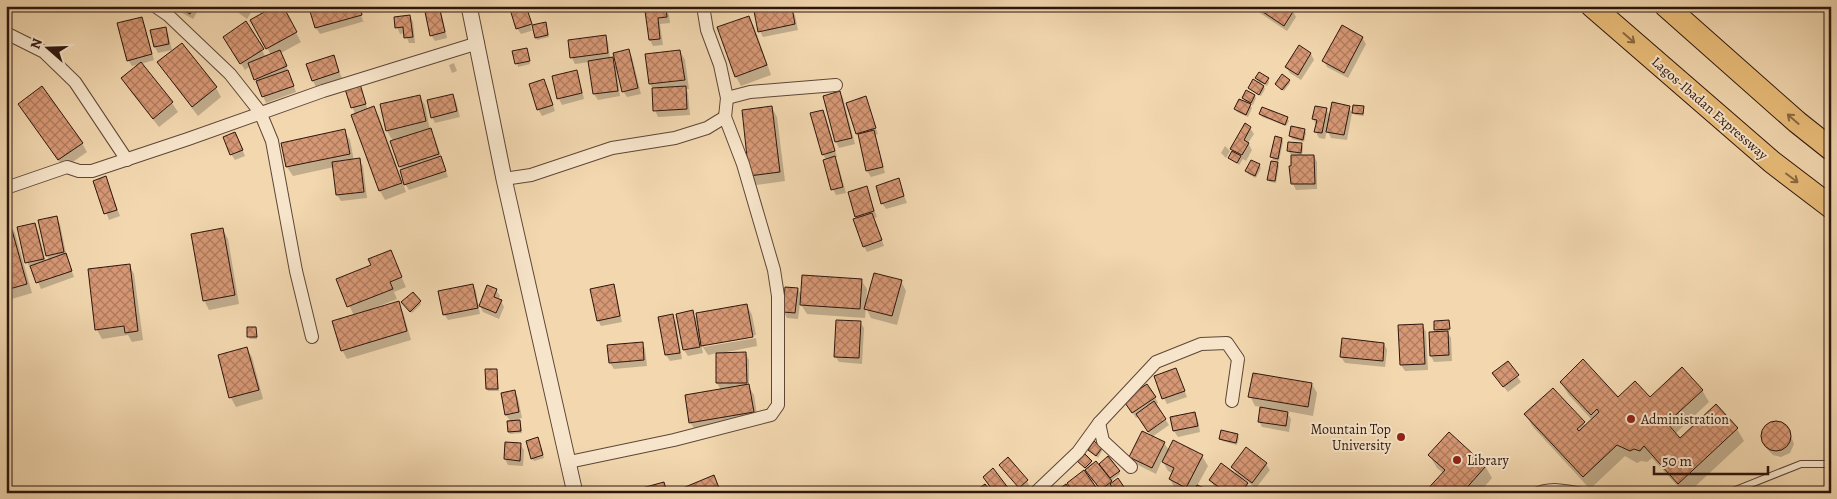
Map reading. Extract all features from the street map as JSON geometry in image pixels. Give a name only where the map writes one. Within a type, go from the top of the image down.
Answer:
[{"type":"highway","name":"Lagos-Ibadan Expressway","points":[[1592,6],[1772,162],[1831,206]]},
{"type":"highway","points":[[1666,6],[1797,122],[1831,149]]},
{"type":"street","points":[[155,6],[168,15],[230,74],[260,112],[272,141],[296,271],[312,337]]},
{"type":"street","points":[[469,6],[504,179],[575,493]]},
{"type":"street","points":[[569,462],[674,440],[772,414],[778,405],[778,296],[774,270],[743,164],[725,117],[727,98],[720,65],[707,30],[703,6]]},
{"type":"street","points":[[6,32],[44,52],[75,82],[126,160]]},
{"type":"street","points":[[6,188],[67,167],[79,171],[92,171],[323,91],[478,43]]},
{"type":"street","points":[[727,98],[750,92],[836,85]]},
{"type":"street","points":[[504,179],[531,175],[612,148],[675,138],[707,128],[725,117]]},
{"type":"street","points":[[1035,493],[1078,452],[1099,423],[1156,362],[1202,344],[1228,343],[1238,359],[1232,401]]},
{"type":"street","points":[[1099,423],[1103,441],[1131,467]]},
{"type":"lane","points":[[1728,493],[1802,464],[1831,464]]},
{"type":"lane","points":[[1532,493],[1539,488],[1558,486],[1592,493]]},
{"type":"building","points":[[176,6],[194,6],[190,14]]},
{"type":"building","points":[[275,6],[283,6],[297,32],[266,49],[250,20]]},
{"type":"building","points":[[316,6],[360,6],[362,15],[315,28],[309,8]]},
{"type":"building","points":[[439,6],[445,32],[430,36],[424,7]]},
{"type":"building","points":[[509,6],[526,6],[532,24],[516,29]]},
{"type":"building","points":[[753,6],[784,6],[784,9],[792,8],[795,24],[758,32]]},
{"type":"building","points":[[1254,6],[1288,6],[1294,10],[1284,26]]},
{"type":"building","points":[[666,8],[667,17],[658,18],[660,39],[649,40],[645,11]]},
{"type":"building","points":[[410,15],[413,37],[404,38],[403,27],[395,28],[394,17]]},
{"type":"building","points":[[749,16],[767,65],[735,77],[717,27]]},
{"type":"building","points":[[142,17],[152,54],[127,61],[117,23]]},
{"type":"building","points":[[246,21],[264,49],[240,64],[223,37]]},
{"type":"building","points":[[546,22],[548,35],[535,38],[532,25]]},
{"type":"building","points":[[1342,25],[1363,37],[1344,73],[1322,61]]},
{"type":"building","points":[[166,27],[169,44],[154,47],[150,30]]},
{"type":"building","points":[[606,35],[608,53],[570,58],[568,40]]},
{"type":"building","points":[[182,43],[217,87],[192,107],[157,62]]},
{"type":"building","points":[[1299,45],[1311,53],[1298,75],[1285,67]]},
{"type":"building","points":[[527,48],[530,61],[515,64],[512,51]]},
{"type":"building","points":[[629,49],[638,88],[622,92],[613,53]]},
{"type":"building","points":[[280,50],[287,66],[254,80],[248,63]]},
{"type":"building","points":[[680,50],[685,80],[649,84],[645,54]]},
{"type":"building","points":[[334,55],[339,72],[312,81],[306,64]]},
{"type":"building","points":[[613,57],[618,91],[593,94],[588,61]]},
{"type":"building","points":[[141,62],[173,102],[153,119],[121,78]]},
{"type":"building","points":[[288,70],[294,86],[262,97],[256,81]]},
{"type":"building","points":[[577,70],[582,93],[557,99],[552,76]]},
{"type":"building","points":[[1259,72],[1269,78],[1265,84],[1255,78]]},
{"type":"building","points":[[1282,74],[1290,80],[1282,90],[1275,84]]},
{"type":"building","points":[[544,79],[553,105],[537,110],[529,84]]},
{"type":"building","points":[[1253,79],[1264,86],[1259,95],[1248,88]]},
{"type":"building","points":[[360,84],[366,104],[351,108],[345,89]]},
{"type":"building","points":[[42,86],[83,143],[58,160],[18,104]]},
{"type":"building","points":[[686,86],[687,109],[653,111],[652,88]]},
{"type":"building","points":[[1246,90],[1255,95],[1251,103],[1242,98]]},
{"type":"building","points":[[840,91],[852,138],[835,142],[823,96]]},
{"type":"building","points":[[453,94],[457,111],[431,118],[427,100]]},
{"type":"building","points":[[420,95],[426,121],[386,131],[380,104]]},
{"type":"building","points":[[866,96],[876,128],[856,134],[846,103]]},
{"type":"building","points":[[1239,99],[1251,104],[1246,115],[1234,109]]},
{"type":"building","points":[[1332,102],[1350,106],[1344,135],[1326,132]]},
{"type":"building","points":[[1353,105],[1364,106],[1363,114],[1352,113]]},
{"type":"building","points":[[374,106],[402,183],[379,191],[351,115]]},
{"type":"building","points":[[772,106],[780,172],[749,176],[742,110]]},
{"type":"building","points":[[1315,106],[1327,108],[1322,133],[1314,132],[1317,120],[1312,119]]},
{"type":"building","points":[[1262,107],[1288,117],[1285,125],[1259,114]]},
{"type":"building","points":[[823,110],[835,151],[822,155],[810,113]]},
{"type":"building","points":[[1245,123],[1251,127],[1244,140],[1249,143],[1242,155],[1230,149]]},
{"type":"building","points":[[1291,126],[1305,129],[1303,140],[1289,136]]},
{"type":"building","points":[[431,128],[439,154],[399,167],[390,141]]},
{"type":"building","points":[[345,129],[350,154],[286,167],[281,143]]},
{"type":"building","points":[[874,130],[883,167],[866,171],[858,134]]},
{"type":"building","points":[[235,132],[243,150],[230,155],[223,137]]},
{"type":"building","points":[[1275,136],[1282,138],[1278,159],[1270,157]]},
{"type":"building","points":[[1288,142],[1302,143],[1301,153],[1287,151]]},
{"type":"building","points":[[1232,151],[1241,156],[1237,163],[1228,158]]},
{"type":"building","points":[[1291,155],[1314,155],[1315,184],[1291,184],[1289,166],[1291,166]]},
{"type":"building","points":[[441,156],[446,171],[404,185],[400,170]]},
{"type":"building","points":[[835,156],[843,187],[831,190],[823,160]]},
{"type":"building","points":[[360,158],[364,192],[336,195],[332,162]]},
{"type":"building","points":[[1251,160],[1260,164],[1255,176],[1245,171]]},
{"type":"building","points":[[1271,161],[1278,162],[1275,181],[1267,180]]},
{"type":"building","points":[[106,176],[117,210],[104,214],[93,181]]},
{"type":"building","points":[[899,178],[904,196],[881,204],[876,186]]},
{"type":"building","points":[[867,186],[874,211],[855,217],[848,192]]},
{"type":"building","points":[[872,213],[882,240],[863,247],[853,219]]},
{"type":"building","points":[[57,216],[64,252],[46,256],[38,220]]},
{"type":"building","points":[[10,223],[27,284],[6,290],[6,224]]},
{"type":"building","points":[[35,223],[44,259],[25,263],[17,227]]},
{"type":"building","points":[[223,228],[235,295],[203,301],[191,234]]},
{"type":"building","points":[[391,250],[402,277],[390,282],[393,289],[347,307],[336,279],[371,265],[368,259]]},
{"type":"building","points":[[66,253],[72,271],[36,283],[30,266]]},
{"type":"building","points":[[130,264],[138,331],[125,333],[124,326],[95,330],[88,269]]},
{"type":"building","points":[[874,273],[902,280],[892,316],[864,309]]},
{"type":"building","points":[[802,275],[862,279],[860,309],[800,305]]},
{"type":"building","points":[[473,284],[478,308],[443,315],[438,291]]},
{"type":"building","points":[[614,284],[620,316],[597,321],[590,289]]},
{"type":"building","points":[[487,285],[497,289],[494,297],[502,300],[496,313],[479,306]]},
{"type":"building","points":[[785,287],[798,288],[795,313],[783,312]]},
{"type":"building","points":[[413,292],[421,301],[410,312],[401,302]]},
{"type":"building","points":[[399,301],[407,331],[341,351],[332,321]]},
{"type":"building","points":[[747,304],[753,337],[701,346],[696,313]]},
{"type":"building","points":[[693,310],[700,347],[683,350],[676,314]]},
{"type":"building","points":[[673,314],[680,353],[665,355],[658,317]]},
{"type":"building","points":[[836,320],[861,321],[859,358],[834,357]]},
{"type":"building","points":[[1449,320],[1450,329],[1434,330],[1434,321]]},
{"type":"building","points":[[1423,324],[1425,364],[1400,365],[1398,325]]},
{"type":"building","points":[[247,327],[256,327],[257,337],[247,337]]},
{"type":"building","points":[[1448,331],[1449,355],[1430,356],[1429,332]]},
{"type":"building","points":[[1342,338],[1384,343],[1383,361],[1340,357]]},
{"type":"building","points":[[643,342],[644,360],[609,363],[607,345]]},
{"type":"building","points":[[247,347],[259,390],[229,398],[218,355]]},
{"type":"building","points":[[746,352],[747,383],[716,383],[716,353]]},
{"type":"building","name":"Administration","points":[[1583,359],[1618,397],[1635,381],[1650,397],[1682,367],[1703,390],[1667,423],[1680,438],[1716,404],[1738,428],[1678,484],[1644,446],[1640,451],[1634,449],[1630,451],[1617,445],[1583,477],[1524,414],[1553,388],[1585,422],[1577,429],[1579,431],[1599,412],[1597,409],[1591,415],[1560,382]]},
{"type":"building","points":[[1508,361],[1519,375],[1503,387],[1492,373]]},
{"type":"building","points":[[1176,368],[1185,391],[1162,399],[1154,376]]},
{"type":"building","points":[[485,369],[497,369],[498,389],[486,389]]},
{"type":"building","points":[[1253,373],[1312,383],[1308,407],[1248,397]]},
{"type":"building","points":[[749,384],[754,412],[689,423],[685,395]]},
{"type":"building","points":[[1147,384],[1156,397],[1132,413],[1123,400]]},
{"type":"building","points":[[515,390],[519,412],[505,415],[501,393]]},
{"type":"building","points":[[1154,401],[1166,419],[1148,432],[1136,414]]},
{"type":"building","points":[[1260,407],[1288,412],[1286,426],[1258,422]]},
{"type":"building","points":[[1195,412],[1198,426],[1173,431],[1170,417]]},
{"type":"building","points":[[520,420],[521,431],[508,432],[507,421]]},
{"type":"building","points":[[1776,421],[1787,425],[1791,436],[1787,447],[1776,451],[1765,447],[1761,436],[1765,425]]},
{"type":"building","points":[[1221,430],[1238,434],[1236,443],[1219,439]]},
{"type":"building","points":[[1142,431],[1165,442],[1152,468],[1129,457]]},
{"type":"building","name":"Library","points":[[1449,432],[1486,466],[1462,493],[1424,493],[1445,470],[1428,455]]},
{"type":"building","points":[[538,437],[543,455],[531,459],[526,441]]},
{"type":"building","points":[[1173,440],[1203,455],[1186,488],[1169,479],[1174,468],[1162,462]]},
{"type":"building","points":[[1094,441],[1102,448],[1096,456],[1088,450]]},
{"type":"building","points":[[505,442],[521,443],[520,461],[504,459]]},
{"type":"building","points":[[1246,447],[1267,463],[1252,483],[1231,467]]},
{"type":"building","points":[[1085,454],[1092,461],[1085,468],[1077,461]]},
{"type":"building","points":[[1108,456],[1120,471],[1110,478],[1099,464]]},
{"type":"building","points":[[1008,457],[1028,480],[1019,488],[999,465]]},
{"type":"building","points":[[1096,461],[1112,481],[1101,490],[1085,470]]},
{"type":"building","points":[[1221,463],[1248,483],[1241,493],[1227,493],[1209,480]]},
{"type":"building","points":[[993,468],[1012,493],[994,492],[983,477]]},
{"type":"building","points":[[1084,470],[1100,493],[1074,493],[1067,483]]},
{"type":"building","points":[[714,475],[721,493],[679,493],[678,490]]},
{"type":"building","points":[[1118,478],[1128,493],[1116,493],[1110,484]]},
{"type":"building","points":[[664,482],[667,493],[631,493],[631,491]]},
{"type":"building","points":[[985,484],[992,493],[981,493],[978,489]]},
{"type":"building","points":[[1066,484],[1072,493],[1057,493],[1056,491]]},
{"type":"building","points":[[1197,485],[1216,493],[1194,493]]},
{"type":"place","name":"Administration","points":[[1631,419]]},
{"type":"place","name":"Mountain Top University","points":[[1401,437]]},
{"type":"place","name":"Library","points":[[1457,460]]}]
